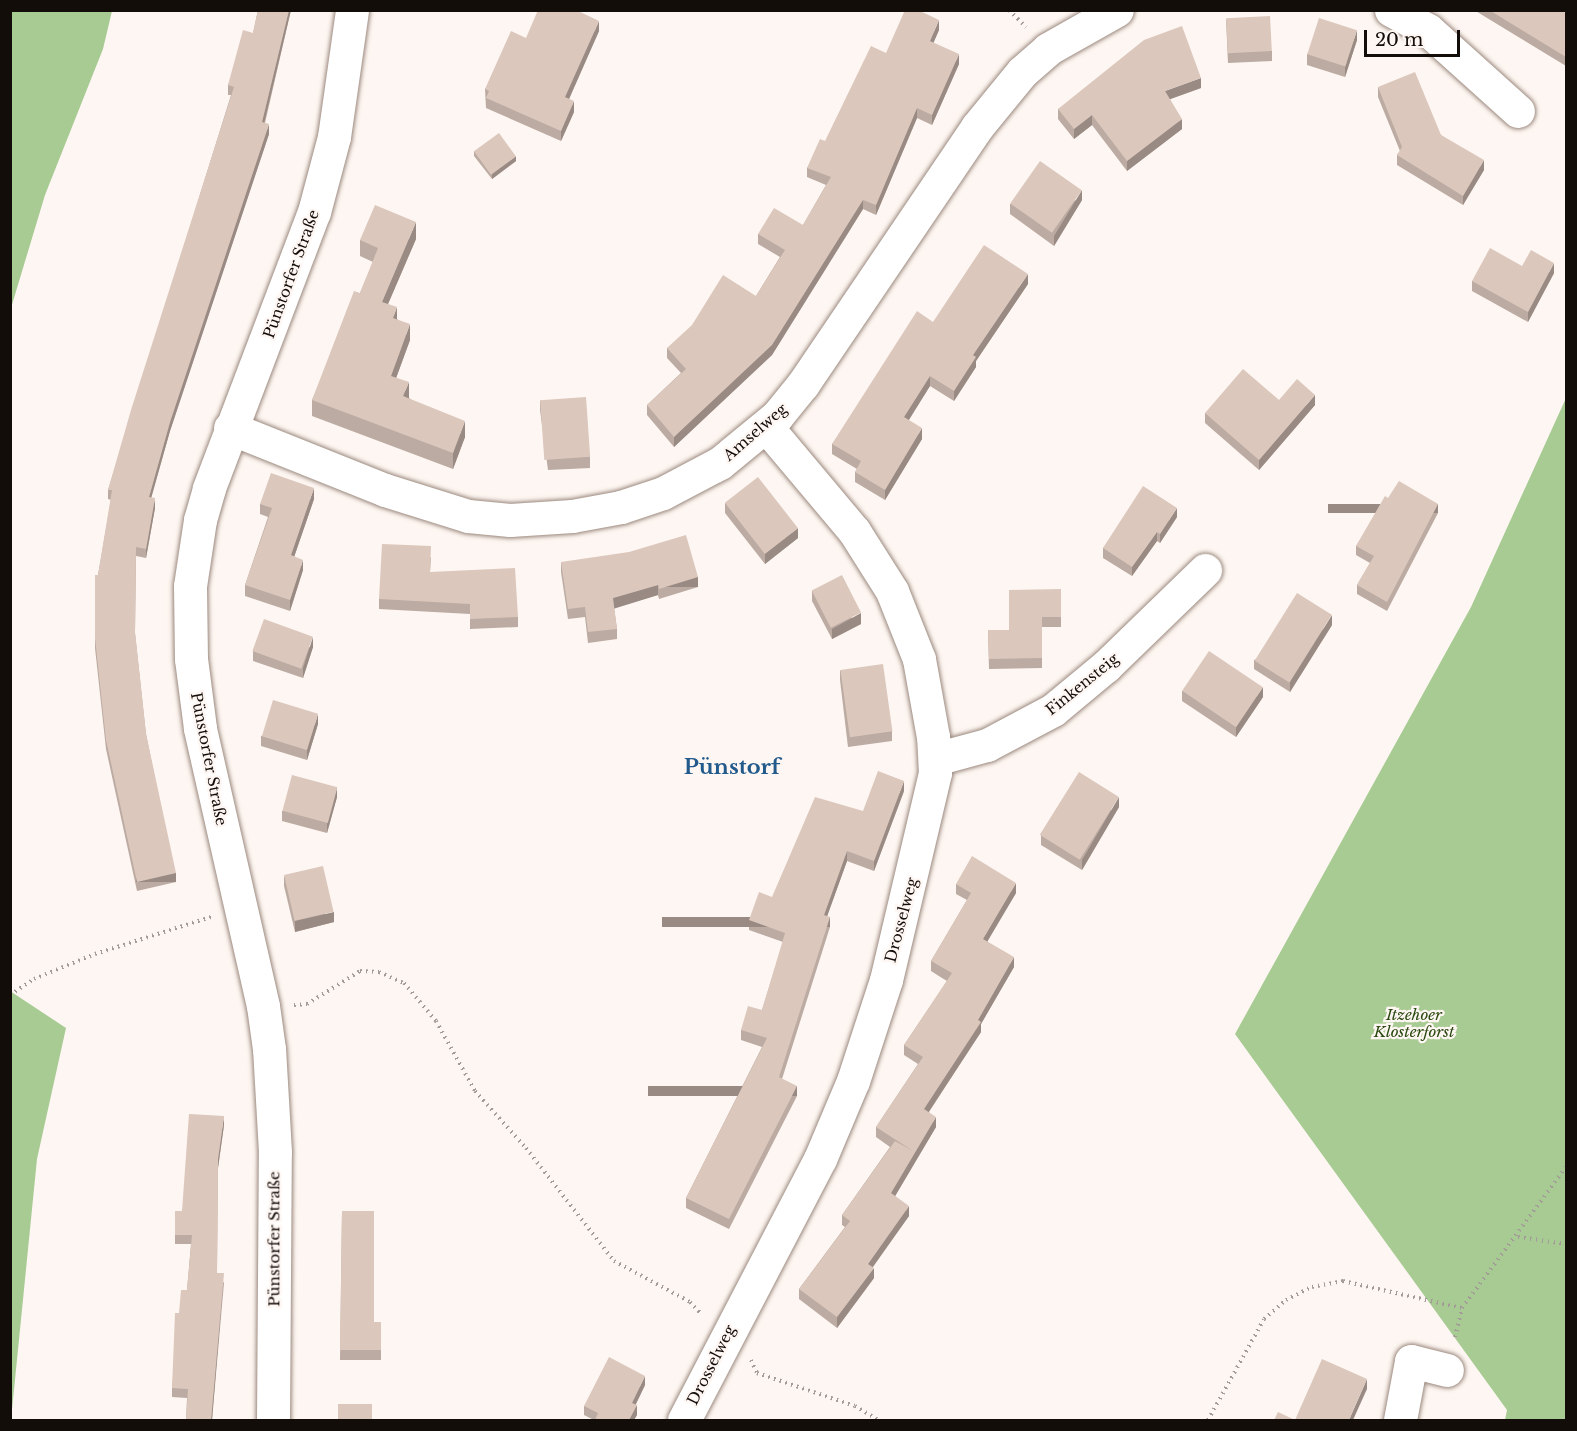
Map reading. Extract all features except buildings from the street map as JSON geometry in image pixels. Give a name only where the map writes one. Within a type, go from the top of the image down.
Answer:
[{"type":"street","name":"Pünstorfer Straße","points":[[273,1420],[273,1095],[263,1006],[200,728],[189,618],[200,520],[230,428],[281,306],[314,212],[334,137],[352,10]]},
{"type":"street","name":"Amselweg","points":[[230,428],[438,508],[468,516],[510,520],[572,516],[646,500],[720,463],[766,426],[803,384],[977,128],[1022,72],[1048,49],[1117,10]]},
{"type":"street","points":[[1391,10],[1428,30],[1518,111]]},
{"type":"street","name":"Drosselweg","points":[[684,1420],[724,1339],[820,1160],[865,1050],[913,874],[933,788],[935,759],[919,659],[892,591],[854,531],[766,426]]},
{"type":"street","name":"Finkensteig","points":[[935,759],[1004,738],[1053,710],[1106,666],[1205,570]]},
{"type":"street","points":[[1400,1420],[1411,1360],[1447,1370]]},
{"type":"path","points":[[10,995],[34,979],[94,954],[241,908]]},
{"type":"path","points":[[263,1006],[307,1004],[360,971],[379,972],[404,983],[436,1021],[475,1091],[526,1148],[614,1262],[690,1302],[724,1339],[751,1360],[758,1373],[855,1406],[879,1420]]},
{"type":"path","points":[[1208,1420],[1264,1319],[1286,1300],[1312,1287],[1343,1281],[1462,1308],[1518,1237],[1566,1167]]},
{"type":"path","points":[[1518,1237],[1566,1244]]},
{"type":"green space","points":[[11,10],[112,11],[103,49],[45,195],[11,308]]},
{"type":"green space","name":"Itzehoer Klosterforst","points":[[1566,398],[1566,1420],[1505,1420],[1507,1410],[1235,1034],[1471,607]]},
{"type":"green space","points":[[10,991],[66,1028],[37,1159],[11,1420]]},
{"type":"district","name":"Pünstorf","points":[[732,767]]}]
